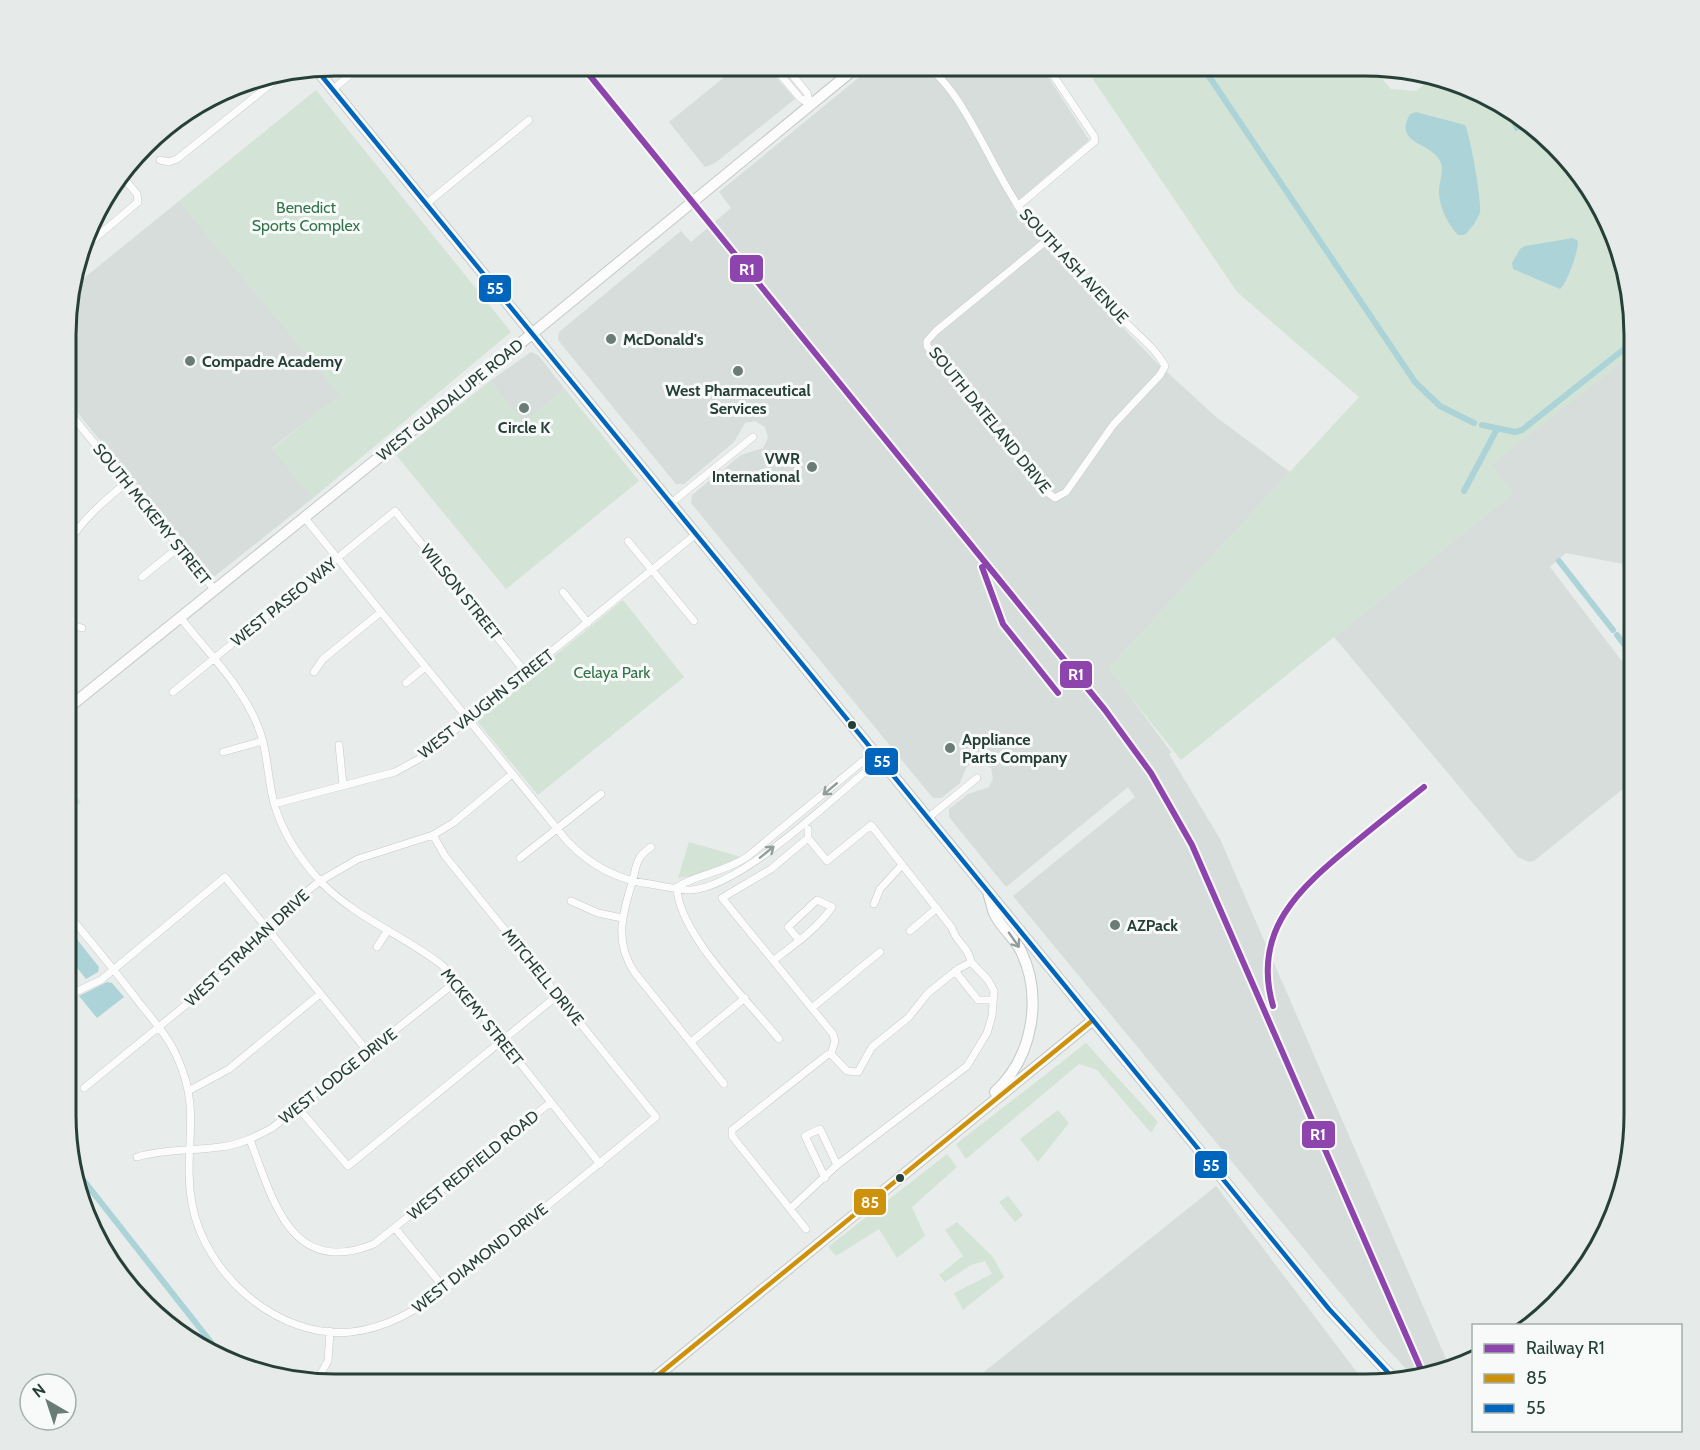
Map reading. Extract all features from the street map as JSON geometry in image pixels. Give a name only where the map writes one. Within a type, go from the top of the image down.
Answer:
[{"type":"main road","name":"WEST GUADALUPE ROAD","points":[[76,702],[846,76]]},
{"type":"main road","points":[[322,77],[1329,1309],[1388,1372]]},
{"type":"main road","points":[[957,1130],[999,1088],[1012,1071],[1025,1047],[1032,1013],[1031,984],[1026,962],[1016,942],[994,914],[987,890]]},
{"type":"main road","points":[[659,1374],[1093,1020]]},
{"type":"street","points":[[332,90],[349,76]]},
{"type":"street","points":[[781,76],[800,98],[811,105]]},
{"type":"street","points":[[793,76],[807,93],[811,105]]},
{"type":"street","name":"SOUTH ASH AVENUE","points":[[936,76],[977,133],[1000,178],[1018,206],[1046,241],[1165,366],[1160,375],[1113,425],[1066,492],[1055,498]]},
{"type":"street","points":[[1018,206],[1095,141],[1094,136],[1054,76]]},
{"type":"street","points":[[160,159],[169,162],[177,159],[264,86]]},
{"type":"street","points":[[426,204],[529,120]]},
{"type":"street","points":[[96,238],[138,202],[137,194],[127,182]]},
{"type":"street","name":"SOUTH DATELAND DRIVE","points":[[1046,241],[927,341],[930,351],[1044,490],[1055,498]]},
{"type":"street","name":"SOUTH MCKEMY STREET","points":[[76,421],[214,590]]},
{"type":"street","points":[[671,503],[753,437]]},
{"type":"street","points":[[76,530],[98,506],[126,483]]},
{"type":"street","name":"WEST PASEO WAY","points":[[172,692],[395,512]]},
{"type":"street","name":"WILSON STREET","points":[[395,512],[526,673]]},
{"type":"street","points":[[304,517],[557,829],[588,861],[614,875],[632,881],[689,890],[702,887],[743,869],[870,768],[876,755]]},
{"type":"street","name":"WEST VAUGHN STREET","points":[[274,804],[394,772],[419,759],[696,534]]},
{"type":"street","points":[[628,541],[694,621]]},
{"type":"street","points":[[142,577],[179,547]]},
{"type":"street","points":[[563,592],[588,623]]},
{"type":"street","points":[[314,672],[323,659],[381,612]]},
{"type":"street","name":"MCKEMY STREET","points":[[180,617],[238,689],[257,724],[274,804],[288,838],[320,881],[341,901],[424,951],[457,981],[474,1008],[600,1164]]},
{"type":"street","points":[[76,626],[82,628]]},
{"type":"street","points":[[406,683],[425,667]]},
{"type":"street","points":[[223,752],[262,741]]},
{"type":"street","points":[[339,745],[343,785]]},
{"type":"street","name":"WEST STRAHAN DRIVE","points":[[84,1089],[225,973],[266,929],[320,881],[358,859],[433,835],[453,822],[512,774]]},
{"type":"street","points":[[928,818],[977,778]]},
{"type":"street","points":[[520,858],[601,794]]},
{"type":"street","points":[[790,1209],[837,1165],[967,1066],[987,1034],[992,1016],[994,991],[988,980],[971,962],[971,956],[954,937],[952,928],[871,825],[827,861],[808,838],[808,829]]},
{"type":"street","name":"MITCHELL DRIVE","points":[[433,835],[445,855],[656,1117]]},
{"type":"street","points":[[808,838],[771,869],[722,898],[813,1007],[834,1038],[831,1054]]},
{"type":"street","points":[[651,847],[639,856],[622,918],[621,939],[631,968],[724,1084]]},
{"type":"street","points":[[874,904],[880,889],[901,866]]},
{"type":"street","points":[[76,992],[101,980],[225,878],[369,1053]]},
{"type":"street","points":[[677,887],[678,904],[684,921],[779,1039]]},
{"type":"street","points":[[774,960],[799,940],[826,915],[831,907],[817,900],[788,927],[799,940]]},
{"type":"street","points":[[571,901],[598,913],[622,918]]},
{"type":"street","points":[[910,931],[937,908]]},
{"type":"street","name":"WEST DIAMOND DRIVE","points":[[76,924],[159,1028],[177,1055],[190,1090],[192,1204],[199,1229],[214,1258],[239,1288],[259,1306],[307,1328],[350,1332],[394,1320],[423,1305],[656,1117]]},
{"type":"street","points":[[377,947],[388,930]]},
{"type":"street","points":[[813,1007],[880,952]]},
{"type":"street","points":[[831,1054],[847,1071],[858,1072],[872,1047],[908,1018],[928,993],[955,971],[971,962]]},
{"type":"street","points":[[955,971],[978,1000],[993,1000]]},
{"type":"street","name":"WEST LODGE DRIVE","points":[[137,1157],[159,1151],[221,1147],[250,1140],[299,1109],[457,981]]},
{"type":"street","points":[[190,1090],[229,1069],[320,994]]},
{"type":"street","points":[[299,1109],[348,1166],[558,995]]},
{"type":"street","points":[[691,1042],[745,998]]},
{"type":"street","points":[[806,1229],[732,1136],[732,1130],[831,1054]]},
{"type":"street","name":"WEST REDFIELD ROAD","points":[[250,1140],[285,1224],[298,1239],[315,1248],[355,1252],[374,1244],[395,1228],[551,1102]]},
{"type":"street","points":[[825,1178],[805,1136],[820,1129],[837,1165]]},
{"type":"street","points":[[395,1228],[445,1289]]},
{"type":"street","points":[[321,1373],[328,1361],[330,1331]]},
{"type":"shaded area","points":[[726,76],[775,76],[795,99],[715,163],[705,167],[669,122]]},
{"type":"shaded area","points":[[861,76],[1047,76],[1089,140],[1012,206],[1051,253],[1157,363],[1216,417],[1290,472],[1109,668],[1171,752],[1169,754],[1220,839],[1447,1360],[1407,1370],[1379,1340],[1013,896],[1135,797],[1128,787],[1006,887],[949,817],[949,809],[968,794],[989,787],[993,778],[991,768],[982,762],[972,763],[966,768],[960,783],[941,798],[933,798],[691,503],[692,495],[741,455],[763,448],[768,438],[765,427],[755,421],[745,423],[734,442],[684,484],[676,484],[558,340],[559,332],[681,231],[691,242],[731,208],[719,192]]},
{"type":"shaded area","name":"Compadre Academy","points":[[179,201],[341,395],[272,448],[313,498],[215,576],[209,574],[76,411],[76,336],[82,279]]},
{"type":"shaded area","points":[[531,352],[538,355],[565,389],[523,423],[490,381]]},
{"type":"shaded area","points":[[1624,360],[1624,564],[1566,553],[1550,567],[1624,664],[1624,788],[1534,861],[1529,862],[1518,857],[1334,637],[1513,493],[1490,465]]},
{"type":"shaded area","points":[[1216,1186],[1358,1374],[981,1374]]},
{"type":"green space","points":[[1091,76],[1381,77],[1391,89],[1416,91],[1425,84],[1479,103],[1508,120],[1548,152],[1589,206],[1604,237],[1619,285],[1624,360],[1491,465],[1513,493],[1181,760],[1108,669],[1359,397],[1237,292]]},
{"type":"green space","name":"Benedict Sports Complex","points":[[316,90],[511,332],[313,498],[272,449],[340,395],[179,201]]},
{"type":"green space","points":[[490,381],[523,423],[565,389],[639,481],[506,589],[396,455]]},
{"type":"green space","name":"Celaya Park","points":[[623,600],[684,677],[538,795],[476,720]]},
{"type":"green space","points":[[76,796],[81,802],[76,806]]},
{"type":"green space","points":[[689,842],[741,857],[699,875],[678,878]]},
{"type":"green space","points":[[1086,1043],[1158,1122],[1151,1133],[1097,1070],[1079,1064],[966,1159],[956,1144]]},
{"type":"green space","points":[[1058,1110],[1069,1123],[1038,1162],[1020,1139]]},
{"type":"green space","points":[[947,1154],[957,1167],[912,1207],[925,1236],[897,1258],[879,1229],[836,1256],[828,1247]]},
{"type":"green space","points":[[1008,1196],[1023,1215],[1015,1222],[999,1202]]},
{"type":"green space","points":[[957,1222],[993,1257],[1004,1277],[963,1310],[954,1293],[992,1274],[985,1261],[971,1265],[945,1282],[939,1275],[963,1256],[945,1230]]},
{"type":"water","points":[[1416,112],[1465,125],[1477,182],[1480,212],[1464,235],[1458,235],[1454,231],[1441,205],[1439,190],[1442,169],[1440,161],[1429,150],[1409,137],[1406,132],[1410,114]]},
{"type":"water","points":[[1511,122],[1521,129],[1515,131]]},
{"type":"water","points":[[1573,238],[1578,241],[1577,251],[1569,274],[1560,289],[1513,269],[1512,263],[1520,249],[1525,246]]},
{"type":"water","points":[[76,938],[99,967],[98,972],[86,979],[76,966]]},
{"type":"water","points":[[107,982],[112,983],[124,997],[97,1018],[79,996]]},
{"type":"waterway","points":[[1209,76],[1415,382],[1440,406],[1474,423]]},
{"type":"waterway","points":[[1482,425],[1515,432],[1522,430],[1624,349]]},
{"type":"waterway","points":[[1464,491],[1497,429]]},
{"type":"waterway","points":[[1559,561],[1613,630]]},
{"type":"waterway","points":[[1617,635],[1624,644]]},
{"type":"waterway","points":[[86,1183],[210,1341]]},
{"type":"rail line","name":"R1","points":[[590,76],[1105,710],[1151,773],[1192,845],[1420,1368]]},
{"type":"rail line","name":"R1","points":[[982,567],[1003,624],[1058,693]]},
{"type":"rail line","name":"R1","points":[[1273,1006],[1268,979],[1269,955],[1275,933],[1285,913],[1298,895],[1333,861],[1424,787]]},
{"type":"transit line","name":"55","points":[[322,77],[1329,1309],[1388,1372]]},
{"type":"transit line","name":"85","points":[[659,1374],[1093,1020]]},
{"type":"place","name":"McDonald's","points":[[611,339]]},
{"type":"place","name":"Compadre Academy","points":[[190,361]]},
{"type":"place","name":"West Pharmaceutical Services","points":[[738,371]]},
{"type":"place","name":"Circle K","points":[[524,408]]},
{"type":"place","name":"VWR International","points":[[812,467]]},
{"type":"place","name":"Appliance Parts Company","points":[[950,748]]},
{"type":"place","name":"AZPack","points":[[1115,925]]}]
